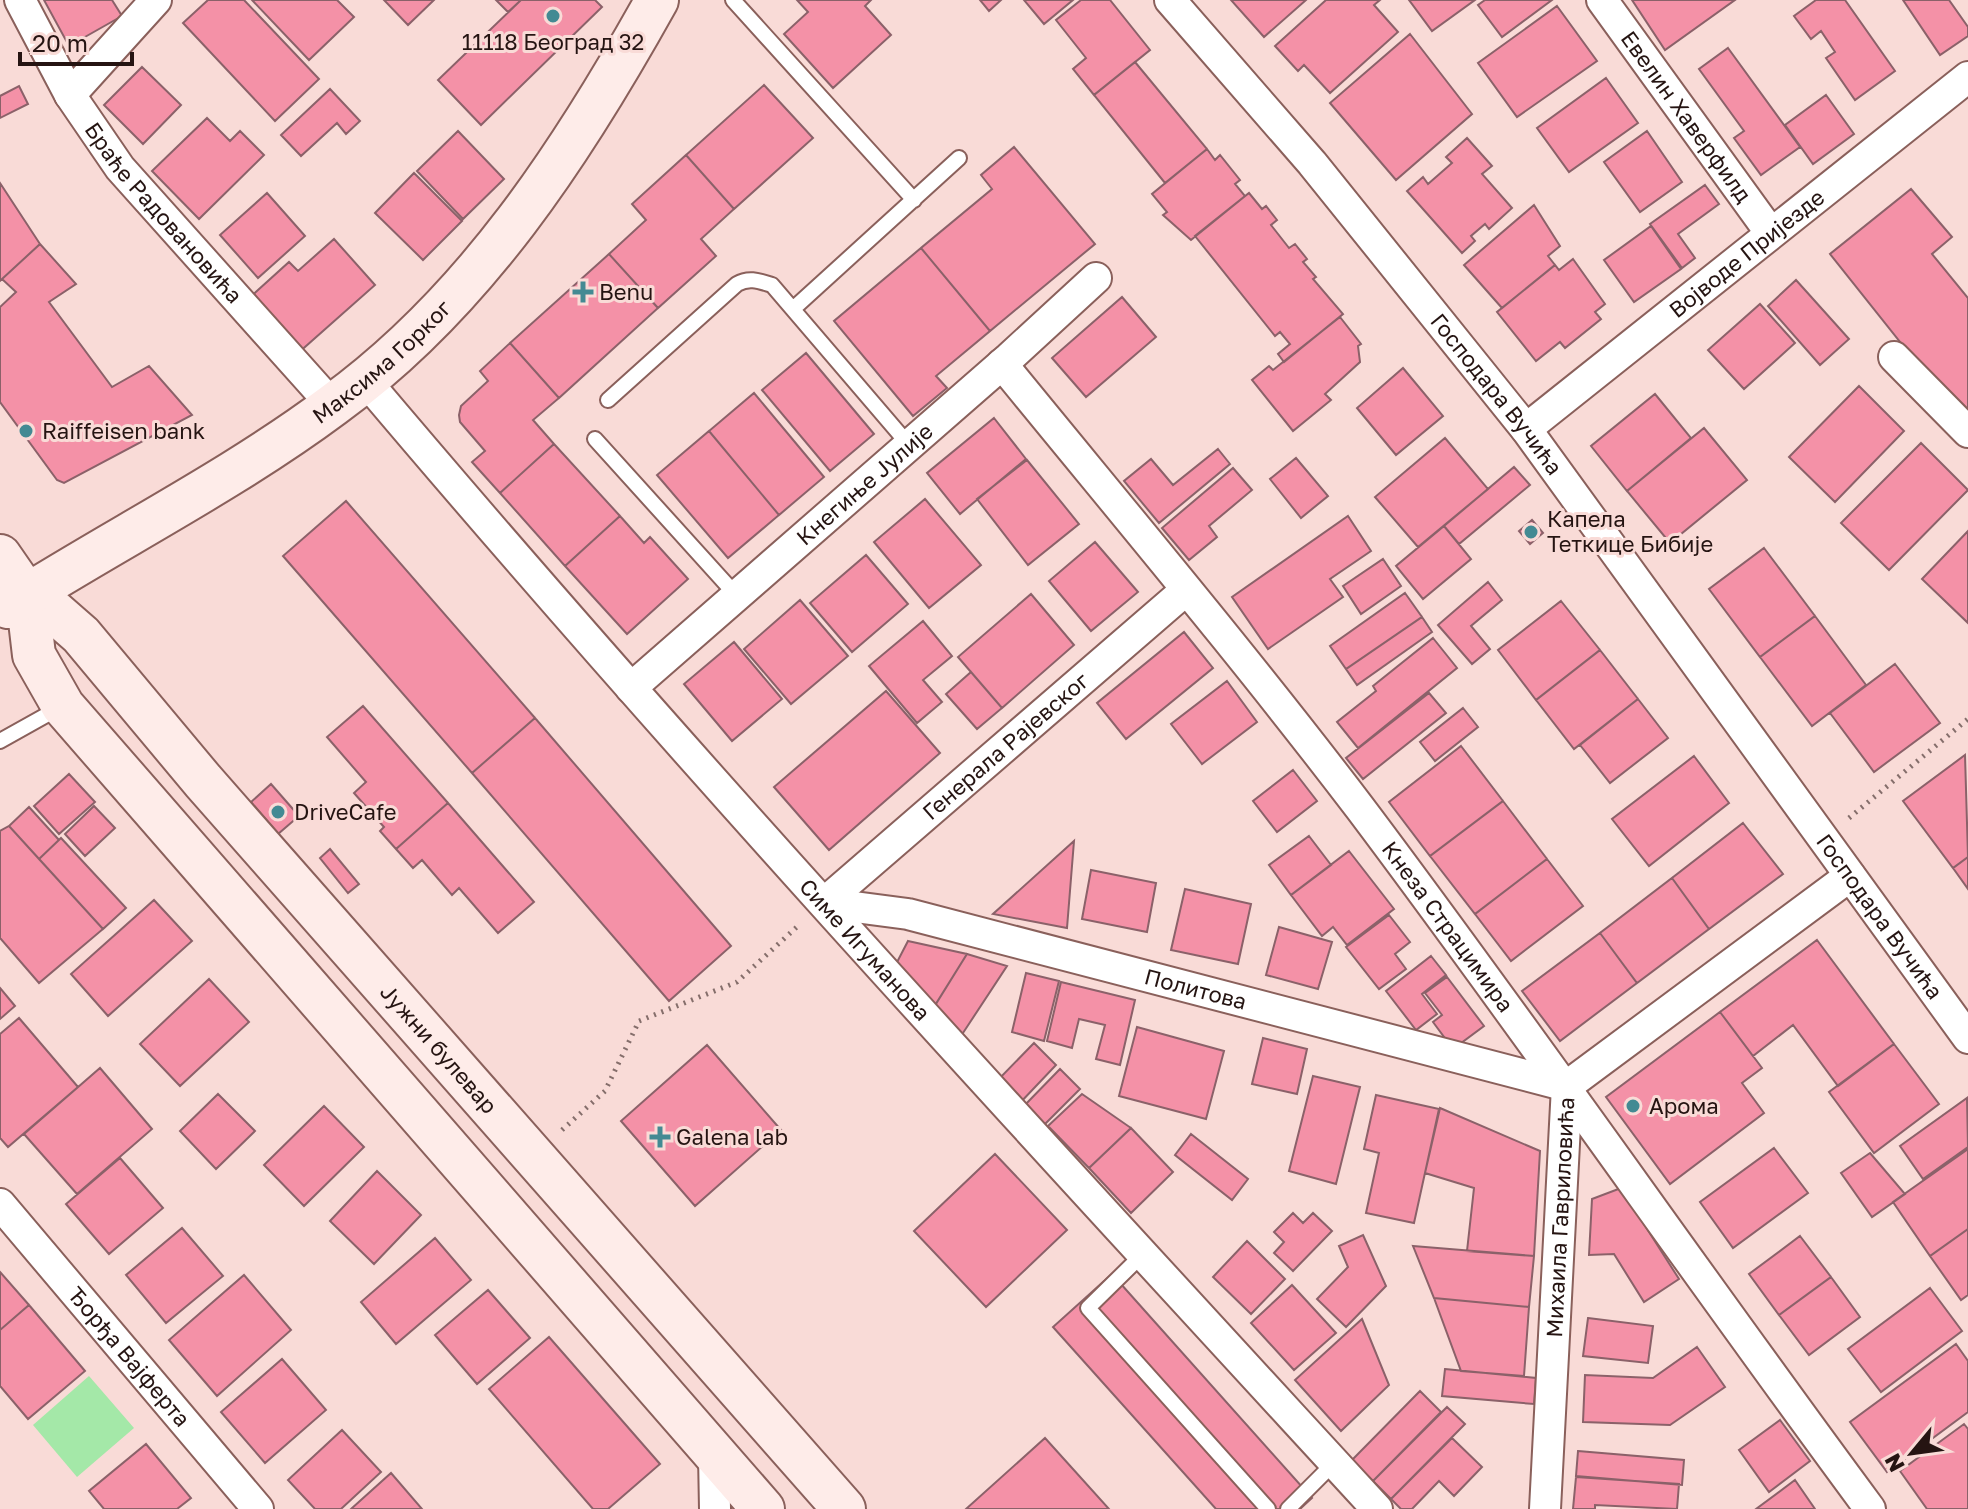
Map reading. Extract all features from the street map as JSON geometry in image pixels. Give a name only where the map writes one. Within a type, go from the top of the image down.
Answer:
[{"type":"main road","name":"Максима Горког","points":[[13,603],[349,393],[482,267],[585,122],[649,3]]},
{"type":"main road","name":"Јужни булевар","points":[[0,556],[13,603],[44,679],[63,706],[763,1509]]},
{"type":"main road","name":"Јужни булевар","points":[[13,603],[49,607],[81,635],[203,781],[844,1509]]},
{"type":"street","name":"Браће Радовановића","points":[[20,0],[70,95],[120,168],[349,393]]},
{"type":"street","points":[[70,95],[156,0]]},
{"type":"street","name":"Господара Вучића","points":[[1170,0],[1312,163],[1526,429],[1968,1038]]},
{"type":"street","name":"Евелин Хаверфилд","points":[[1602,0],[1770,232]]},
{"type":"street","name":"Војводе Пријезде","points":[[1526,429],[1968,77]]},
{"type":"street","name":"Кнегиње Јулије","points":[[631,688],[1096,278]]},
{"type":"street","points":[[1894,357],[1968,432]]},
{"type":"street","name":"Кнеза Страцимира","points":[[1002,364],[1350,795],[1567,1086],[1641,1196],[1870,1509]]},
{"type":"street","name":"Симе Игуманова","points":[[349,393],[631,688],[1377,1509]]},
{"type":"street","name":"Генерала Рајевског","points":[[824,903],[1186,590]]},
{"type":"street","name":"Михаила Гавриловића","points":[[1545,1509],[1567,1086],[1850,876]]},
{"type":"street","name":"Политова","points":[[824,903],[908,914],[1567,1086]]},
{"type":"street","name":"Ђорђа Вајферта","points":[[0,1204],[258,1509]]},
{"type":"street","points":[[714,1454],[715,1509]]},
{"type":"lane","points":[[733,0],[914,200]]},
{"type":"lane","points":[[793,309],[959,158]]},
{"type":"lane","points":[[608,400],[745,279],[772,285],[909,445]]},
{"type":"lane","points":[[595,439],[738,596]]},
{"type":"lane","points":[[0,741],[63,706]]},
{"type":"lane","points":[[1143,1254],[1088,1308],[1268,1509]]},
{"type":"lane","points":[[1288,1509],[1334,1463]]},
{"type":"path","points":[[1844,822],[1968,719]]},
{"type":"path","points":[[533,1155],[605,1091],[639,1021],[737,982],[824,903]]},
{"type":"green space","points":[[89,1376],[134,1428],[77,1477],[33,1425]]},
{"type":"building","points":[[44,0],[112,0],[122,16],[69,46]]},
{"type":"building","points":[[208,0],[244,0],[319,79],[275,121],[183,23]]},
{"type":"building","points":[[252,0],[337,0],[354,17],[309,60]]},
{"type":"building","points":[[384,0],[434,0],[408,25]]},
{"type":"building","points":[[496,0],[521,0],[508,12]]},
{"type":"building","points":[[521,0],[595,0],[602,7],[481,125],[438,80]]},
{"type":"building","points":[[797,0],[871,0],[865,6],[891,35],[833,88],[784,34],[808,12]]},
{"type":"building","points":[[980,0],[1001,0],[989,11]]},
{"type":"building","points":[[1024,0],[1073,0],[1044,24]]},
{"type":"building","points":[[1081,0],[1110,0],[1150,50],[1094,95],[1073,69],[1086,58],[1056,20]]},
{"type":"building","points":[[1231,0],[1306,0],[1264,37]]},
{"type":"building","points":[[1326,0],[1380,0],[1374,5],[1398,32],[1330,93],[1304,65],[1298,71],[1275,46]]},
{"type":"building","points":[[1409,0],[1475,0],[1432,31]]},
{"type":"building","points":[[1485,0],[1552,0],[1502,37],[1478,5]]},
{"type":"building","points":[[1632,0],[1735,0],[1665,50]]},
{"type":"building","points":[[1816,0],[1845,0],[1895,71],[1855,100],[1826,58],[1835,52],[1821,31],[1811,39],[1794,16]]},
{"type":"building","points":[[1903,0],[1949,0],[1968,27],[1968,36],[1940,55]]},
{"type":"building","points":[[1557,6],[1597,61],[1517,117],[1478,63]]},
{"type":"building","points":[[1410,34],[1472,114],[1396,180],[1330,103]]},
{"type":"building","points":[[1728,48],[1800,147],[1761,175],[1734,138],[1744,131],[1699,69]]},
{"type":"building","points":[[1135,62],[1207,149],[1165,183],[1094,95]]},
{"type":"building","points":[[142,67],[181,105],[143,144],[104,105]]},
{"type":"building","points":[[1606,78],[1638,123],[1569,172],[1537,128]]},
{"type":"building","points":[[764,85],[813,138],[734,209],[686,155]]},
{"type":"building","points":[[19,86],[28,104],[0,118],[0,96]]},
{"type":"building","points":[[330,89],[360,121],[346,134],[337,123],[301,156],[281,135]]},
{"type":"building","points":[[1826,95],[1854,134],[1813,164],[1785,125]]},
{"type":"building","points":[[207,118],[230,141],[240,131],[264,155],[199,219],[152,171]]},
{"type":"building","points":[[458,131],[504,179],[463,219],[417,171]]},
{"type":"building","points":[[1647,131],[1682,182],[1640,212],[1604,162]]},
{"type":"building","points":[[1467,138],[1492,166],[1482,174],[1512,208],[1489,229],[1485,224],[1471,236],[1475,241],[1462,253],[1407,191],[1423,177],[1428,184],[1452,163],[1446,157]]},
{"type":"building","points":[[1014,147],[1095,244],[990,331],[921,248],[992,189],[981,175]]},
{"type":"building","points":[[1207,149],[1215,160],[1220,155],[1240,180],[1235,184],[1245,196],[1191,240],[1163,215],[1167,212],[1152,194]]},
{"type":"building","points":[[686,155],[734,209],[701,239],[716,256],[658,308],[609,254],[646,220],[632,204]]},
{"type":"building","points":[[414,173],[462,221],[423,260],[375,213]]},
{"type":"building","points":[[0,183],[40,244],[0,281]]},
{"type":"building","points":[[1705,185],[1719,204],[1678,234],[1695,258],[1682,268],[1650,224]]},
{"type":"building","points":[[1911,189],[1952,237],[1932,254],[1968,298],[1968,415],[1932,382],[1830,254]]},
{"type":"building","points":[[267,193],[305,236],[258,278],[220,235]]},
{"type":"building","points":[[1249,193],[1262,209],[1266,206],[1277,220],[1271,225],[1289,248],[1295,244],[1307,259],[1303,262],[1316,277],[1313,279],[1343,314],[1284,362],[1278,354],[1290,344],[1280,332],[1275,336],[1195,236]]},
{"type":"building","points":[[1534,205],[1560,246],[1548,256],[1555,265],[1502,308],[1464,265]]},
{"type":"building","points":[[1651,226],[1681,269],[1634,302],[1604,260]]},
{"type":"building","points":[[334,239],[375,285],[297,354],[248,299],[289,262],[298,271]]},
{"type":"building","points":[[40,244],[76,284],[49,302],[112,387],[149,366],[192,415],[64,483],[57,480],[0,402],[0,307],[16,292],[2,279]]},
{"type":"building","points":[[921,248],[990,331],[936,376],[947,388],[913,416],[834,321]]},
{"type":"building","points":[[609,254],[658,308],[559,398],[510,343]]},
{"type":"building","points":[[1573,259],[1605,304],[1595,312],[1601,319],[1565,348],[1560,342],[1536,361],[1497,312],[1555,265],[1559,270]]},
{"type":"building","points":[[1796,280],[1849,339],[1820,365],[1768,306]]},
{"type":"building","points":[[1122,297],[1156,337],[1086,397],[1052,358]]},
{"type":"building","points":[[1760,304],[1795,343],[1744,389],[1708,350]]},
{"type":"building","points":[[1340,317],[1361,344],[1358,346],[1360,362],[1325,394],[1331,400],[1293,431],[1252,380],[1269,366],[1273,370]]},
{"type":"building","points":[[510,343],[559,398],[533,420],[554,444],[500,493],[472,462],[485,451],[460,422],[459,415],[461,406],[488,381],[480,371]]},
{"type":"building","points":[[806,353],[874,434],[830,471],[762,390]]},
{"type":"building","points":[[1403,368],[1443,416],[1396,455],[1357,408]]},
{"type":"building","points":[[1859,386],[1904,431],[1835,502],[1789,457]]},
{"type":"building","points":[[754,393],[824,477],[779,515],[709,431]]},
{"type":"building","points":[[1655,394],[1691,438],[1627,491],[1591,446]]},
{"type":"building","points":[[994,418],[1026,459],[960,514],[927,473]]},
{"type":"building","points":[[1704,428],[1747,480],[1670,543],[1627,491]]},
{"type":"building","points":[[709,431],[779,515],[728,558],[657,475]]},
{"type":"building","points":[[1445,438],[1488,489],[1418,547],[1375,497]]},
{"type":"building","points":[[1921,443],[1968,490],[1889,570],[1841,523]]},
{"type":"building","points":[[554,444],[620,516],[565,566],[500,493]]},
{"type":"building","points":[[1218,449],[1230,464],[1159,523],[1124,481],[1151,459],[1173,485]]},
{"type":"building","points":[[1296,458],[1328,496],[1301,518],[1270,479]]},
{"type":"building","points":[[1027,460],[1079,524],[1028,565],[977,499]]},
{"type":"building","points":[[1514,467],[1530,485],[1459,544],[1444,526]]},
{"type":"building","points":[[1233,468],[1252,490],[1209,526],[1217,537],[1189,560],[1162,528]]},
{"type":"building","points":[[925,499],[981,565],[929,608],[874,542]]},
{"type":"building","points":[[346,501],[535,718],[472,773],[283,556]]},
{"type":"building","points":[[620,516],[644,543],[650,537],[688,579],[627,634],[565,566]]},
{"type":"building","points":[[1348,516],[1371,551],[1330,579],[1343,597],[1268,649],[1232,597]]},
{"type":"building","name":"Капела Теткице Бибије","points":[[1532,520],[1543,533],[1530,544],[1519,531]]},
{"type":"building","points":[[1444,526],[1471,559],[1423,599],[1396,566]]},
{"type":"building","points":[[1968,531],[1968,623],[1922,579]]},
{"type":"building","points":[[1095,542],[1138,592],[1091,631],[1049,581]]},
{"type":"building","points":[[1764,548],[1815,616],[1760,657],[1709,589]]},
{"type":"building","points":[[866,555],[908,604],[852,652],[810,603]]},
{"type":"building","points":[[1383,559],[1401,586],[1361,614],[1343,586]]},
{"type":"building","points":[[1488,582],[1502,600],[1471,626],[1490,649],[1472,664],[1438,625]]},
{"type":"building","points":[[1405,593],[1422,617],[1346,669],[1330,646]]},
{"type":"building","points":[[1031,594],[1074,645],[1002,708],[958,657]]},
{"type":"building","points":[[800,600],[848,656],[791,704],[744,649]]},
{"type":"building","points":[[1561,601],[1600,650],[1536,700],[1498,650]]},
{"type":"building","points":[[1815,616],[1866,685],[1812,726],[1760,657]]},
{"type":"building","points":[[1422,617],[1432,632],[1357,685],[1346,669]]},
{"type":"building","points":[[923,621],[952,656],[923,680],[942,702],[917,723],[869,666]]},
{"type":"building","points":[[1184,632],[1213,668],[1126,739],[1097,703]]},
{"type":"building","points":[[1433,638],[1457,668],[1358,748],[1337,722],[1376,691],[1373,686]]},
{"type":"building","points":[[734,642],[782,699],[732,741],[684,684]]},
{"type":"building","points":[[1600,650],[1638,699],[1574,749],[1536,700]]},
{"type":"building","points":[[1895,664],[1940,723],[1874,772],[1830,713]]},
{"type":"building","points":[[971,672],[1002,708],[977,729],[946,694]]},
{"type":"building","points":[[1227,681],[1257,722],[1202,764],[1171,724]]},
{"type":"building","points":[[886,691],[940,753],[829,850],[774,787]]},
{"type":"building","points":[[1429,693],[1446,713],[1363,779],[1346,758]]},
{"type":"building","points":[[1638,699],[1668,738],[1610,783],[1580,745]]},
{"type":"building","points":[[363,706],[448,803],[396,849],[380,831],[384,827],[354,793],[366,782],[327,737]]},
{"type":"building","points":[[1463,708],[1478,727],[1435,761],[1420,742]]},
{"type":"building","points":[[535,718],[731,946],[669,1001],[472,773]]},
{"type":"building","points":[[1461,746],[1503,801],[1430,856],[1389,802]]},
{"type":"building","points":[[1965,755],[1968,857],[1953,868],[1903,801]]},
{"type":"building","points":[[1694,756],[1729,803],[1649,866],[1612,819]]},
{"type":"building","points":[[1293,770],[1317,801],[1277,832],[1253,801]]},
{"type":"building","points":[[69,774],[95,802],[59,834],[34,806]]},
{"type":"building","points":[[271,784],[299,816],[278,834],[251,802]]},
{"type":"building","points":[[1503,801],[1547,859],[1475,914],[1430,856]]},
{"type":"building","points":[[448,803],[534,902],[498,933],[459,888],[452,895],[422,860],[413,868],[396,849]]},
{"type":"building","points":[[94,806],[115,828],[85,856],[65,834]]},
{"type":"building","points":[[29,807],[59,840],[39,859],[9,826]]},
{"type":"building","points":[[1743,823],[1783,874],[1709,929],[1672,878]]},
{"type":"building","points":[[9,826],[103,929],[39,983],[0,938],[0,831]]},
{"type":"building","points":[[1309,836],[1331,865],[1291,895],[1269,865]]},
{"type":"building","points":[[61,838],[126,908],[103,929],[39,859]]},
{"type":"building","points":[[1074,841],[1067,928],[993,914]]},
{"type":"building","points":[[330,849],[359,884],[348,893],[320,858]]},
{"type":"building","points":[[1349,851],[1394,909],[1347,945],[1333,927],[1322,936],[1291,895]]},
{"type":"building","points":[[1968,857],[1968,889],[1953,868]]},
{"type":"building","points":[[1547,859],[1583,906],[1511,961],[1475,914]]},
{"type":"building","points":[[1091,870],[1156,883],[1147,932],[1082,919]]},
{"type":"building","points":[[1672,878],[1709,929],[1637,983],[1600,933]]},
{"type":"building","points":[[1185,889],[1251,904],[1238,964],[1171,950]]},
{"type":"building","points":[[154,900],[192,941],[108,1016],[71,974]]},
{"type":"building","points":[[1389,915],[1410,942],[1395,954],[1406,969],[1379,989],[1346,947]]},
{"type":"building","points":[[1279,927],[1332,942],[1318,989],[1266,975]]},
{"type":"building","points":[[1600,933],[1637,983],[1560,1041],[1522,991]]},
{"type":"building","points":[[1817,940],[1894,1044],[1838,1086],[1793,1025],[1753,1056],[1720,1012]]},
{"type":"building","points":[[908,941],[967,954],[934,1007],[895,966]]},
{"type":"building","points":[[967,954],[1007,966],[961,1036],[934,1007]]},
{"type":"building","points":[[1431,956],[1446,975],[1422,994],[1437,1014],[1416,1030],[1386,991]]},
{"type":"building","points":[[1026,973],[1059,981],[1044,1041],[1012,1032]]},
{"type":"building","points":[[1447,977],[1484,1026],[1453,1049],[1433,1022],[1442,1015],[1425,993]]},
{"type":"building","points":[[209,979],[249,1022],[180,1086],[140,1044]]},
{"type":"building","points":[[1061,982],[1135,1000],[1120,1065],[1096,1059],[1105,1025],[1079,1019],[1072,1048],[1047,1041]]},
{"type":"building","points":[[0,988],[15,1006],[0,1019]]},
{"type":"building","points":[[1720,1012],[1762,1068],[1742,1083],[1764,1113],[1670,1184],[1606,1097]]},
{"type":"building","points":[[19,1018],[78,1087],[8,1147],[0,1138],[0,1034]]},
{"type":"building","points":[[1137,1027],[1224,1051],[1206,1119],[1119,1096]]},
{"type":"building","points":[[1263,1038],[1307,1049],[1297,1094],[1252,1084]]},
{"type":"building","points":[[1034,1043],[1056,1065],[1018,1105],[995,1083]]},
{"type":"building","points":[[1894,1044],[1939,1104],[1874,1153],[1829,1092]]},
{"type":"building","points":[[707,1045],[781,1130],[695,1206],[621,1121]]},
{"type":"building","points":[[100,1068],[152,1129],[77,1194],[24,1134]]},
{"type":"building","points":[[1060,1069],[1080,1089],[1041,1128],[1021,1109]]},
{"type":"building","points":[[1313,1076],[1360,1087],[1336,1184],[1289,1171]]},
{"type":"building","points":[[218,1094],[255,1131],[216,1169],[180,1131]]},
{"type":"building","points":[[1082,1094],[1131,1128],[1089,1168],[1048,1126]]},
{"type":"building","points":[[1376,1095],[1439,1109],[1414,1223],[1366,1213],[1379,1153],[1364,1149]]},
{"type":"building","points":[[1967,1098],[1968,1147],[1923,1179],[1900,1146]]},
{"type":"building","points":[[324,1106],[364,1147],[304,1206],[264,1165]]},
{"type":"building","points":[[1440,1108],[1540,1151],[1534,1256],[1467,1251],[1474,1188],[1425,1173]]},
{"type":"building","points":[[1131,1128],[1173,1172],[1131,1213],[1089,1168]]},
{"type":"building","points":[[1191,1134],[1248,1179],[1232,1200],[1175,1155]]},
{"type":"building","points":[[1774,1148],[1808,1193],[1733,1248],[1700,1202]]},
{"type":"building","points":[[1968,1149],[1968,1229],[1930,1256],[1893,1202]]},
{"type":"building","points":[[1870,1153],[1905,1194],[1872,1217],[1841,1173]]},
{"type":"building","points":[[995,1154],[1067,1230],[986,1307],[914,1231]]},
{"type":"building","points":[[120,1158],[163,1208],[109,1254],[66,1204]]},
{"type":"building","points":[[377,1171],[421,1215],[374,1264],[330,1221]]},
{"type":"building","points":[[1621,1188],[1679,1279],[1644,1302],[1614,1254],[1589,1255],[1592,1199]]},
{"type":"building","points":[[1293,1213],[1303,1223],[1313,1213],[1332,1231],[1293,1271],[1274,1253],[1284,1242],[1274,1232]]},
{"type":"building","points":[[182,1228],[223,1276],[166,1323],[126,1275]]},
{"type":"building","points":[[1968,1229],[1968,1295],[1961,1300],[1930,1256]]},
{"type":"building","points":[[1363,1235],[1386,1286],[1346,1327],[1317,1299],[1348,1267],[1339,1246]]},
{"type":"building","points":[[1800,1236],[1831,1277],[1779,1315],[1749,1274]]},
{"type":"building","points":[[435,1238],[471,1280],[396,1344],[361,1302]]},
{"type":"building","points":[[1247,1241],[1285,1279],[1251,1314],[1213,1277]]},
{"type":"building","points":[[1413,1246],[1534,1256],[1529,1307],[1434,1298]]},
{"type":"building","points":[[0,1272],[29,1305],[0,1330]]},
{"type":"building","points":[[1112,1274],[1312,1498],[1300,1509],[1216,1509],[1053,1327]]},
{"type":"building","points":[[244,1275],[291,1330],[217,1396],[169,1340]]},
{"type":"building","points":[[1831,1277],[1860,1317],[1809,1355],[1779,1315]]},
{"type":"building","points":[[1292,1285],[1336,1333],[1294,1370],[1251,1323]]},
{"type":"building","points":[[1930,1288],[1962,1331],[1881,1392],[1848,1349]]},
{"type":"building","points":[[488,1290],[530,1338],[477,1384],[435,1335]]},
{"type":"building","points":[[1434,1298],[1529,1307],[1524,1376],[1461,1371]]},
{"type":"building","points":[[29,1305],[85,1371],[28,1419],[0,1386],[0,1330]]},
{"type":"building","points":[[1588,1318],[1653,1326],[1648,1363],[1583,1356]]},
{"type":"building","points":[[1362,1319],[1389,1385],[1341,1431],[1295,1380]]},
{"type":"building","points":[[549,1337],[660,1464],[608,1509],[593,1509],[489,1389]]},
{"type":"building","points":[[1956,1344],[1968,1361],[1968,1412],[1887,1472],[1850,1422]]},
{"type":"building","points":[[1697,1347],[1725,1387],[1670,1425],[1583,1422],[1585,1375],[1653,1378]]},
{"type":"building","points":[[282,1359],[326,1410],[265,1463],[221,1412]]},
{"type":"building","points":[[1445,1369],[1536,1378],[1534,1404],[1442,1396]]},
{"type":"building","points":[[1420,1391],[1441,1412],[1373,1481],[1352,1460]]},
{"type":"building","points":[[1447,1407],[1465,1424],[1391,1499],[1373,1481]]},
{"type":"building","points":[[1780,1420],[1810,1461],[1769,1492],[1739,1450]]},
{"type":"building","points":[[1964,1424],[1968,1429],[1968,1509],[1927,1509],[1900,1471]]},
{"type":"building","points":[[342,1430],[381,1472],[341,1509],[315,1509],[288,1480]]},
{"type":"building","points":[[1045,1438],[1109,1509],[966,1509]]},
{"type":"building","points":[[1452,1438],[1482,1467],[1454,1496],[1439,1481],[1412,1509],[1401,1509],[1391,1499]]},
{"type":"building","points":[[146,1444],[191,1498],[177,1509],[104,1509],[89,1491]]},
{"type":"building","points":[[1578,1451],[1684,1460],[1682,1485],[1576,1476]]},
{"type":"building","points":[[391,1473],[422,1509],[351,1509]]},
{"type":"building","points":[[1576,1477],[1679,1484],[1677,1509],[1595,1505],[1595,1509],[1573,1509]]},
{"type":"building","points":[[1795,1480],[1815,1509],[1756,1509]]},
{"type":"place","name":"11118 Београд 32","points":[[553,16]]},
{"type":"place","name":"Benu","points":[[583,292]]},
{"type":"place","name":"Raiffeisen bank","points":[[26,431]]},
{"type":"place","name":"Капела Теткице Бибије","points":[[1531,532]]},
{"type":"place","name":"DriveCafe","points":[[278,812]]},
{"type":"place","name":"Арома","points":[[1633,1106]]},
{"type":"place","name":"Galena lab","points":[[660,1137]]}]
